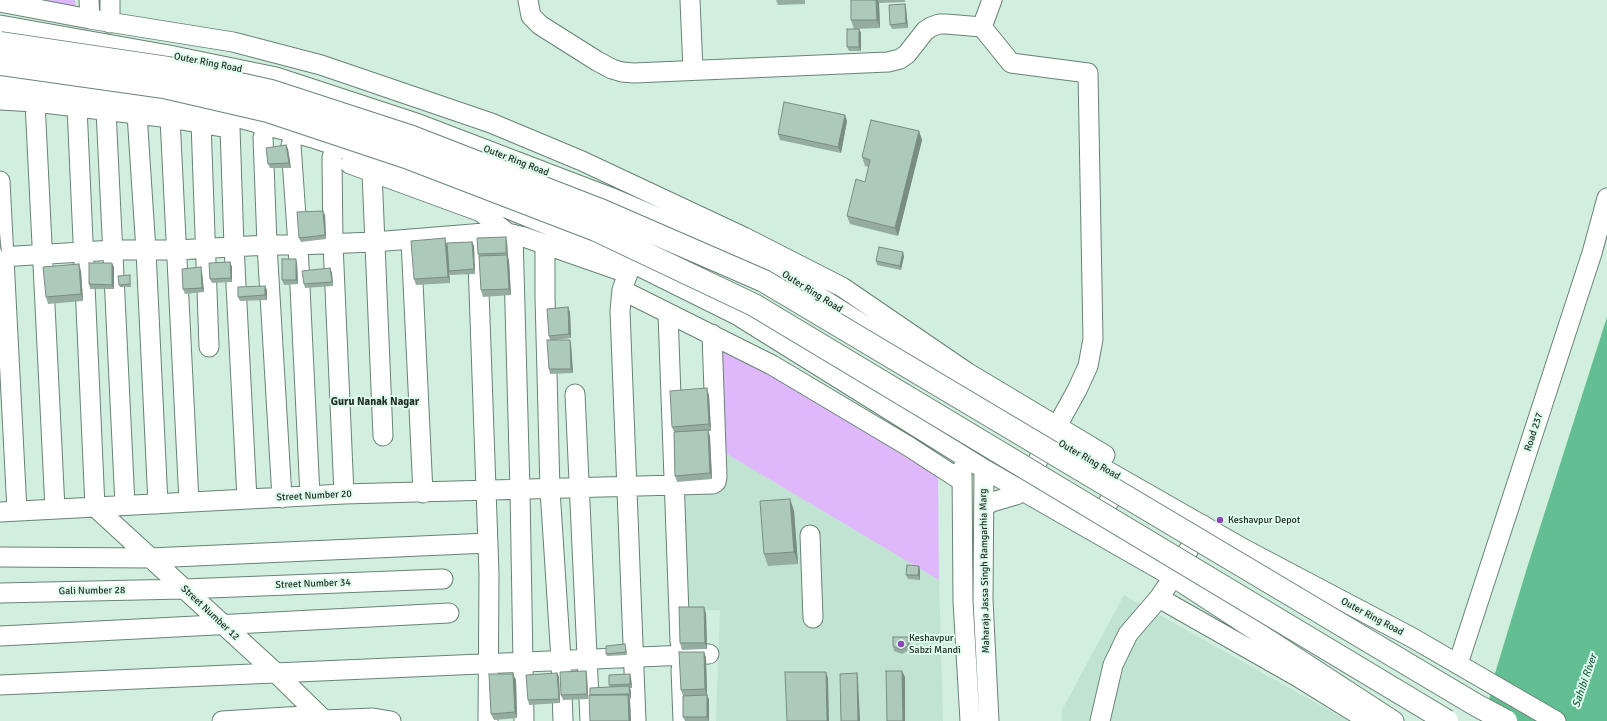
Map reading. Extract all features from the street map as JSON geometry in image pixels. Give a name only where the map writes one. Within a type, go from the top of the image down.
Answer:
[{"type":"main road","name":"Outer Ring Road","points":[[0,43],[168,68],[271,91],[412,137],[603,211],[764,280],[1470,701],[1506,721]]},
{"type":"main road","points":[[0,64],[164,87],[268,111],[406,157],[596,230],[754,305],[1447,721]]},
{"type":"street","points":[[89,0],[90,20]]},
{"type":"street","points":[[110,0],[110,23]]},
{"type":"street","points":[[528,0],[531,16],[540,25],[597,61],[612,69],[622,72],[888,62],[900,59],[907,54],[925,32],[935,26],[946,24],[982,27],[1011,63],[1088,73],[1093,339],[1088,366],[1077,390],[1021,491],[1016,495],[984,506]]},
{"type":"street","points":[[690,0],[693,70]]},
{"type":"street","points":[[982,27],[992,0]]},
{"type":"street","points":[[0,2],[90,20],[233,42],[321,64],[491,123],[582,161],[744,237],[842,287],[1053,432],[1099,451],[1235,538],[1246,550]]},
{"type":"street","name":"Outer Ring Road","points":[[0,25],[169,55],[276,77],[419,124],[610,197],[769,265],[975,395],[1053,432],[1123,480],[1203,526],[1411,637],[1556,721]]},
{"type":"street","points":[[0,81],[198,107],[313,138],[437,180],[592,243],[668,314],[712,334],[772,365],[908,446],[962,481]]},
{"type":"street","points":[[0,100],[35,102],[201,122],[230,128],[291,145],[332,157],[481,212],[510,233],[545,244],[737,315],[962,456],[1173,578],[1394,721]]},
{"type":"street","points":[[35,102],[55,509]]},
{"type":"street","points":[[77,107],[95,507]]},
{"type":"street","points":[[106,110],[114,250],[125,505]]},
{"type":"street","points":[[138,114],[158,504]]},
{"type":"street","points":[[170,118],[189,502]]},
{"type":"street","points":[[201,122],[209,347]]},
{"type":"street","points":[[230,128],[234,246],[248,499]]},
{"type":"street","points":[[263,137],[267,245],[282,498]]},
{"type":"street","points":[[291,145],[298,245],[310,496]]},
{"type":"street","points":[[332,157],[333,244],[344,494]]},
{"type":"street","points":[[372,172],[383,436]]},
{"type":"street","points":[[0,181],[8,511]]},
{"type":"street","name":"Road 237","points":[[1458,664],[1592,254],[1607,198]]},
{"type":"street","points":[[2,257],[114,250],[146,251],[234,246],[333,244],[510,233]]},
{"type":"street","points":[[510,233],[520,490],[524,721]]},
{"type":"street","points":[[476,234],[490,574],[488,721]]},
{"type":"street","points":[[411,240],[423,493]]},
{"type":"street","points":[[545,244],[550,490],[561,660],[563,721]]},
{"type":"street","points":[[627,275],[620,311],[636,721]]},
{"type":"street","points":[[668,314],[683,721]]},
{"type":"street","points":[[817,365],[849,316]]},
{"type":"street","name":"Street Number 20","points":[[8,511],[344,494],[550,490],[713,484],[716,482],[717,477],[712,334]]},
{"type":"street","points":[[574,394],[580,489],[590,721]]},
{"type":"street","name":"Maharaja Jassa Singh Ramgarhia Marg","points":[[962,456],[963,601],[970,721]]},
{"type":"street","name":"Maharaja Jassa Singh Ramgarhia Marg","points":[[984,469],[983,600],[989,721]]},
{"type":"street","points":[[1090,530],[1123,480]]},
{"type":"street","name":"Street Number 12","points":[[95,507],[276,673],[322,719]]},
{"type":"street","points":[[1100,721],[1113,665],[1128,634],[1159,598],[1173,578],[1203,526]]},
{"type":"street","points":[[810,535],[813,618]]},
{"type":"street","points":[[0,557],[150,558],[488,543]]},
{"type":"street","name":"Street Number 34","points":[[184,589],[443,578]]},
{"type":"street","name":"Gali Number 28","points":[[0,592],[184,589]]},
{"type":"street","points":[[1159,598],[1298,677],[1369,721]]},
{"type":"street","points":[[963,601],[983,600]]},
{"type":"street","points":[[0,636],[224,626],[449,613]]},
{"type":"street","points":[[0,685],[634,656],[709,654]]},
{"type":"street","points":[[222,721],[373,718],[391,721]]},
{"type":"shaded area","points":[[36,0],[75,0],[76,8]]},
{"type":"shaded area","points":[[720,341],[938,474],[939,580],[720,450]]},
{"type":"shaded area","name":"Keshavpur Sabzi Mandi","points":[[720,450],[939,580],[943,721],[716,721],[720,610],[680,611],[676,487]]},
{"type":"shaded area","points":[[1124,595],[1348,721],[1062,721],[1062,710]]},
{"type":"water","name":"Sahibi River","points":[[1607,317],[1607,721],[1485,721],[1493,680]]},
{"type":"building","points":[[851,0],[876,0],[877,20],[851,20]]},
{"type":"building","points":[[905,4],[906,23],[890,25],[889,5]]},
{"type":"building","points":[[847,29],[859,29],[859,47],[847,47]]},
{"type":"building","points":[[784,102],[845,115],[838,147],[778,134]]},
{"type":"building","points":[[871,120],[919,131],[895,228],[847,216],[856,179],[865,182],[870,160],[862,157]]},
{"type":"building","points":[[286,145],[289,163],[268,164],[266,148]]},
{"type":"building","points":[[323,211],[325,235],[299,238],[297,212]]},
{"type":"building","points":[[506,237],[506,253],[478,254],[477,238]]},
{"type":"building","points":[[445,238],[448,277],[414,279],[411,241]]},
{"type":"building","points":[[472,242],[474,269],[449,271],[447,243]]},
{"type":"building","points":[[879,247],[903,252],[900,266],[876,261]]},
{"type":"building","points":[[507,255],[509,289],[481,290],[479,256]]},
{"type":"building","points":[[282,259],[296,259],[296,280],[282,280]]},
{"type":"building","points":[[230,262],[231,278],[210,279],[209,263]]},
{"type":"building","points":[[89,263],[112,263],[112,285],[89,284]]},
{"type":"building","points":[[79,264],[81,294],[46,297],[43,267]]},
{"type":"building","points":[[201,267],[202,288],[183,289],[182,269]]},
{"type":"building","points":[[330,268],[332,282],[304,284],[302,271]]},
{"type":"building","points":[[130,275],[130,284],[119,285],[118,276]]},
{"type":"building","points":[[265,286],[265,295],[238,297],[238,287]]},
{"type":"building","points":[[568,307],[569,334],[549,336],[547,309]]},
{"type":"building","points":[[547,340],[570,340],[571,369],[549,369]]},
{"type":"building","points":[[707,388],[709,424],[672,427],[670,391]]},
{"type":"building","points":[[708,430],[710,473],[675,476],[674,432]]},
{"type":"building","points":[[790,499],[794,552],[764,554],[760,501]]},
{"type":"building","points":[[907,565],[919,566],[918,575],[906,575]]},
{"type":"building","points":[[679,607],[704,607],[705,643],[680,643]]},
{"type":"building","points":[[893,637],[908,637],[908,646],[901,650],[893,646]]},
{"type":"building","points":[[625,644],[626,652],[606,654],[606,646]]},
{"type":"building","points":[[679,652],[704,652],[705,689],[681,690]]},
{"type":"building","points":[[586,671],[587,694],[561,695],[560,672]]},
{"type":"building","points":[[886,671],[902,671],[903,721],[887,721]]},
{"type":"building","points":[[785,672],[826,672],[827,721],[787,721]]},
{"type":"building","points":[[557,673],[559,699],[528,700],[526,675]]},
{"type":"building","points":[[857,673],[858,721],[841,721],[840,674]]},
{"type":"building","points":[[489,674],[513,674],[515,712],[491,714]]},
{"type":"building","points":[[630,674],[630,684],[609,685],[609,675]]},
{"type":"building","points":[[629,686],[630,695],[590,695],[590,688]]},
{"type":"building","points":[[628,694],[629,721],[590,721],[589,695]]},
{"type":"building","points":[[707,695],[707,717],[683,717],[683,696]]},
{"type":"place","name":"Keshavpur Depot","points":[[1220,520]]},
{"type":"place","name":"Keshavpur Sabzi Mandi","points":[[901,644]]},
{"type":"district","name":"Guru Nanak Nagar","points":[[375,402]]}]
